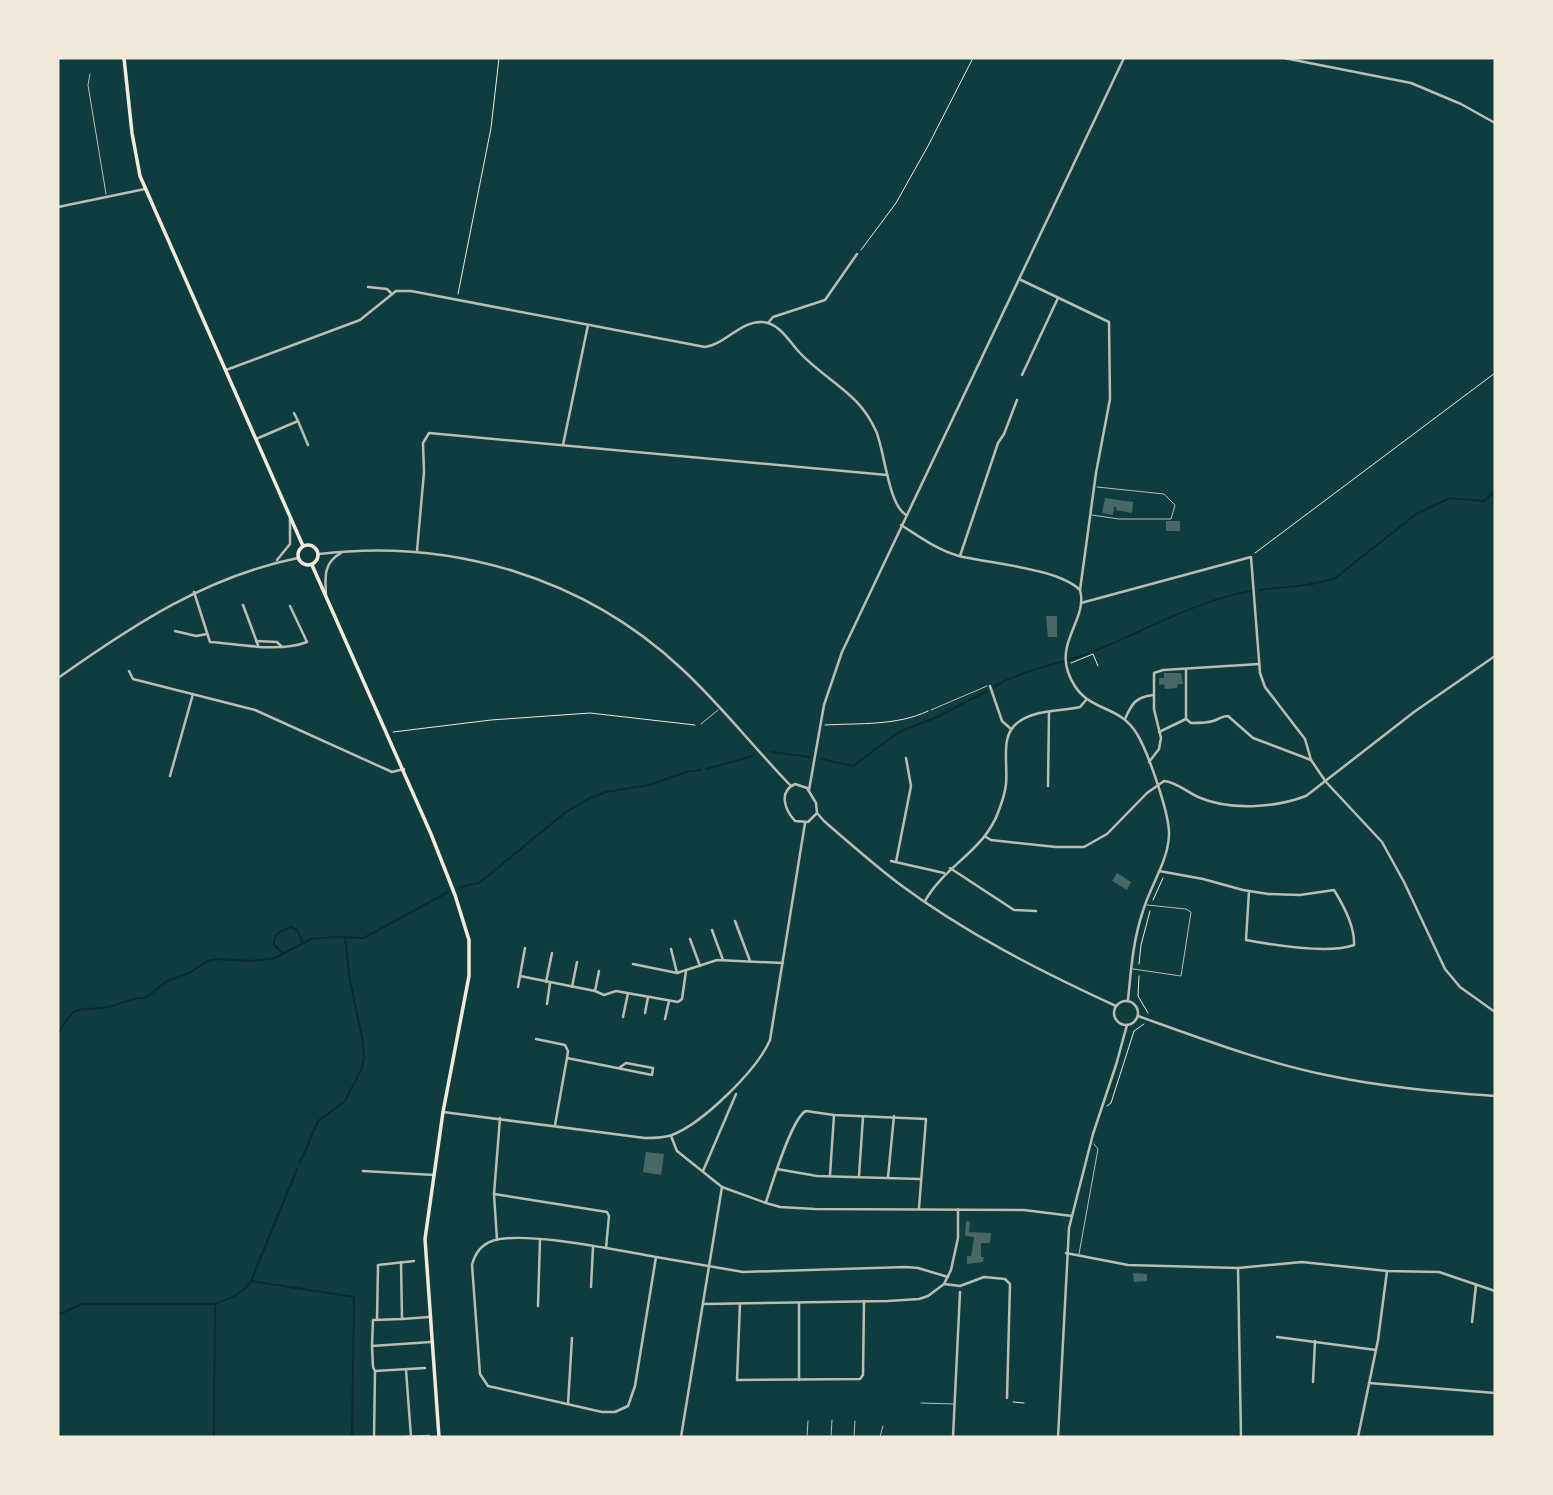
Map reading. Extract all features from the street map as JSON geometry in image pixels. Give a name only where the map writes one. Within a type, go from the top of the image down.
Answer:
[{"type":"main road","points":[[124,58],[136,160],[145,189],[303,546]]},
{"type":"main road","points":[[303,546],[313,546],[318,554],[317,561],[312,565],[305,565],[298,558],[303,546]]},
{"type":"main road","points":[[312,565],[404,769],[451,883],[469,940],[469,976],[443,1112],[425,1239],[439,1437]]},
{"type":"street","points":[[809,790],[820,725],[842,652],[1124,58]]},
{"type":"street","points":[[1284,58],[1411,83],[1495,123]]},
{"type":"street","points":[[58,207],[145,189]]},
{"type":"street","points":[[768,323],[773,317],[825,300],[857,254]]},
{"type":"street","points":[[1019,279],[1109,322],[1110,399],[1090,514],[1083,584],[1080,590],[1081,603],[1066,647],[1066,663],[1073,684],[1086,700],[1125,719],[1138,735],[1167,813],[1168,844],[1144,905],[1135,940],[1128,1000]]},
{"type":"street","points":[[368,287],[387,289],[391,293]]},
{"type":"street","points":[[226,370],[360,320],[391,293],[411,291],[705,347],[751,324],[768,323],[783,334],[807,360],[860,403],[876,429],[897,506],[906,515]]},
{"type":"street","points":[[1022,375],[1058,298]]},
{"type":"street","points":[[564,445],[588,324]]},
{"type":"street","points":[[960,556],[998,443],[1017,400]]},
{"type":"street","points":[[294,413],[308,445]]},
{"type":"street","points":[[256,439],[298,421]]},
{"type":"street","points":[[417,551],[424,472],[423,443],[426,435],[434,433],[889,475]]},
{"type":"street","points":[[275,562],[290,544],[290,517]]},
{"type":"street","points":[[901,525],[932,546],[960,556],[1054,576],[1074,584],[1080,590]]},
{"type":"street","points":[[318,554],[366,550],[417,551],[468,559],[507,568],[580,597],[615,617],[683,669],[791,786]]},
{"type":"street","points":[[326,597],[327,566],[334,557],[344,552]]},
{"type":"street","points":[[1081,603],[1251,556],[1260,663],[1265,687],[1305,739],[1311,760],[1326,782],[1382,842],[1405,882],[1445,969],[1460,987],[1495,1012]]},
{"type":"street","points":[[58,678],[162,608],[194,592],[235,574],[298,558]]},
{"type":"street","points":[[194,592],[210,642],[282,647],[307,642],[290,606]]},
{"type":"street","points":[[243,605],[258,645]]},
{"type":"street","points":[[175,631],[196,636],[207,634]]},
{"type":"street","points":[[256,640],[277,642],[282,647]]},
{"type":"street","points":[[986,837],[991,840],[1056,847],[1084,847],[1107,834],[1164,781],[1172,782],[1200,798],[1233,806],[1292,801],[1306,796],[1326,782],[1414,712],[1495,656]]},
{"type":"street","points":[[1149,762],[1161,743],[1153,695],[1154,673],[1260,663]]},
{"type":"street","points":[[1186,669],[1186,719]]},
{"type":"street","points":[[129,671],[133,679],[255,710],[392,772],[404,769]]},
{"type":"street","points":[[990,686],[1002,721],[1011,729]]},
{"type":"street","points":[[170,776],[193,694]]},
{"type":"street","points":[[1125,719],[1133,701],[1138,697],[1153,695]]},
{"type":"street","points":[[925,901],[944,873],[986,837],[1000,807],[1006,785],[1008,735],[1011,729],[1021,720],[1049,712],[1080,708],[1086,700]]},
{"type":"street","points":[[1048,786],[1049,712]]},
{"type":"street","points":[[1186,719],[1191,723],[1228,716],[1253,738],[1311,760]]},
{"type":"street","points":[[1159,732],[1186,719]]},
{"type":"street","points":[[906,758],[911,786],[894,862],[944,873]]},
{"type":"street","points":[[817,813],[811,821],[805,823],[792,818],[785,803],[785,793],[791,786],[799,785],[809,790],[816,803],[817,813],[873,864],[925,901],[1008,954],[1116,1006]]},
{"type":"street","points":[[443,1112],[642,1138],[671,1135],[706,1113],[763,1054],[773,1026],[805,823]]},
{"type":"street","points":[[950,868],[1014,910],[1036,911]]},
{"type":"street","points":[[1159,871],[1249,891],[1300,895],[1334,890],[1353,931],[1354,945],[1338,948],[1290,946],[1246,940],[1249,891]]},
{"type":"street","points":[[735,921],[750,961]]},
{"type":"street","points":[[712,930],[723,960]]},
{"type":"street","points":[[690,939],[700,966]]},
{"type":"street","points":[[518,987],[525,948]]},
{"type":"street","points":[[671,950],[677,973]]},
{"type":"street","points":[[547,1004],[552,953]]},
{"type":"street","points":[[633,964],[677,973],[723,960],[783,963]]},
{"type":"street","points":[[572,987],[576,962]]},
{"type":"street","points":[[595,991],[599,971]]},
{"type":"street","points":[[520,976],[604,995],[616,991],[681,1001],[686,971]]},
{"type":"street","points":[[623,1017],[628,993]]},
{"type":"street","points":[[645,1013],[648,997]]},
{"type":"street","points":[[1127,1025],[1116,1019],[1114,1013],[1121,1001],[1128,1000],[1136,1004],[1139,1016]]},
{"type":"street","points":[[665,1020],[669,1001]]},
{"type":"street","points":[[1127,1025],[1139,1016]]},
{"type":"street","points":[[1139,1016],[1229,1049],[1326,1075],[1426,1091],[1495,1096]]},
{"type":"street","points":[[1058,1437],[1066,1253],[1072,1216],[1093,1134],[1127,1025]]},
{"type":"street","points":[[536,1039],[565,1045],[568,1051],[555,1125]]},
{"type":"street","points":[[567,1058],[652,1075],[653,1068],[626,1063],[619,1068]]},
{"type":"street","points":[[702,1172],[736,1094]]},
{"type":"street","points":[[766,1203],[777,1168],[801,1113],[810,1111],[834,1115],[926,1119],[919,1208]]},
{"type":"street","points":[[830,1176],[834,1115]]},
{"type":"street","points":[[859,1176],[863,1116]]},
{"type":"street","points":[[888,1177],[894,1116]]},
{"type":"street","points":[[497,1240],[494,1194],[500,1118]]},
{"type":"street","points":[[671,1135],[677,1150],[702,1172],[723,1186],[766,1203],[815,1209],[1042,1210],[1072,1216]]},
{"type":"street","points":[[777,1168],[804,1174],[920,1179]]},
{"type":"street","points":[[363,1171],[433,1175]]},
{"type":"street","points":[[681,1437],[723,1186]]},
{"type":"street","points":[[494,1194],[607,1212],[609,1216],[606,1248]]},
{"type":"street","points":[[704,1304],[864,1301],[919,1299],[928,1296],[948,1278],[956,1251],[958,1209]]},
{"type":"street","points":[[656,1257],[635,1386],[628,1406],[615,1412],[568,1404],[488,1387],[483,1381],[480,1374],[472,1265],[477,1251],[497,1240],[540,1240],[606,1248],[743,1272],[906,1267],[948,1278]]},
{"type":"street","points":[[538,1306],[540,1240]]},
{"type":"street","points":[[591,1287],[593,1247]]},
{"type":"street","points":[[1066,1253],[1128,1265],[1238,1268],[1302,1262],[1387,1271],[1439,1272],[1495,1291]]},
{"type":"street","points":[[377,1320],[378,1265],[414,1261]]},
{"type":"street","points":[[401,1262],[402,1319]]},
{"type":"street","points":[[1238,1268],[1241,1437]]},
{"type":"street","points":[[1358,1437],[1376,1350],[1387,1271]]},
{"type":"street","points":[[944,1284],[960,1286],[984,1277],[1008,1281],[1011,1289],[1007,1398]]},
{"type":"street","points":[[1472,1322],[1476,1285]]},
{"type":"street","points":[[953,1437],[960,1292]]},
{"type":"street","points":[[740,1304],[737,1380],[799,1380],[862,1378],[864,1301]]},
{"type":"street","points":[[799,1303],[799,1380]]},
{"type":"street","points":[[374,1437],[373,1321],[429,1317]]},
{"type":"street","points":[[1277,1337],[1376,1350]]},
{"type":"street","points":[[568,1404],[572,1338]]},
{"type":"street","points":[[1313,1382],[1315,1341]]},
{"type":"street","points":[[372,1346],[431,1342]]},
{"type":"street","points":[[375,1371],[425,1368]]},
{"type":"street","points":[[406,1370],[411,1437]]},
{"type":"street","points":[[1369,1383],[1495,1393]]},
{"type":"street","points":[[404,1437],[429,1436]]},
{"type":"lane","points":[[90,74],[88,85],[106,197]]},
{"type":"lane","points":[[1090,514],[1119,519],[1171,519],[1174,514],[1175,505],[1164,495],[1094,486]]},
{"type":"lane","points":[[931,710],[990,686]]},
{"type":"lane","points":[[701,724],[720,709]]},
{"type":"lane","points":[[1131,969],[1181,976],[1191,912],[1186,909],[1144,905]]},
{"type":"lane","points":[[1079,1254],[1098,1149],[1094,1144]]},
{"type":"lane","points":[[921,1403],[955,1404]]},
{"type":"lane","points":[[831,1437],[832,1420]]},
{"type":"lane","points":[[807,1437],[808,1421]]},
{"type":"lane","points":[[854,1437],[855,1421]]},
{"type":"lane","points":[[880,1437],[883,1426]]},
{"type":"path","points":[[457,300],[491,128],[499,58]]},
{"type":"path","points":[[857,254],[896,203],[973,58]]},
{"type":"path","points":[[1251,556],[1495,373]]},
{"type":"path","points":[[1066,663],[1093,654],[1098,666]]},
{"type":"path","points":[[820,725],[882,722],[920,715],[931,710]]},
{"type":"path","points":[[387,732],[590,713],[701,724]]},
{"type":"path","points":[[1106,1108],[1111,1102],[1134,1031],[1144,1024],[1148,1013],[1138,996],[1140,945],[1165,872]]},
{"type":"path","points":[[1007,1398],[1014,1403],[1024,1403]]},
{"type":"building","points":[[1105,498],[1133,502],[1132,513],[1116,510],[1117,507],[1114,507],[1113,515],[1102,513]]},
{"type":"building","points":[[1166,521],[1180,521],[1180,531],[1166,531]]},
{"type":"building","points":[[1046,616],[1057,616],[1057,637],[1048,637]]},
{"type":"building","points":[[1164,673],[1181,673],[1183,684],[1178,684],[1177,688],[1165,689],[1164,684],[1159,685],[1159,678],[1164,678]]},
{"type":"building","points":[[1117,873],[1131,882],[1127,890],[1112,881]]},
{"type":"building","points":[[646,1152],[664,1154],[661,1175],[643,1172]]},
{"type":"building","points":[[966,1221],[970,1222],[969,1232],[991,1233],[990,1243],[981,1243],[983,1262],[967,1264],[974,1237],[965,1236]]},
{"type":"building","points":[[1133,1273],[1147,1274],[1147,1281],[1134,1282]]},
{"type":"waterway","points":[[1259,590],[1334,579],[1416,514],[1450,498],[1484,501],[1495,491]]},
{"type":"waterway","points":[[994,687],[1029,671],[1090,653],[1189,609],[1251,591]]},
{"type":"waterway","points":[[821,759],[853,766],[899,732],[937,717],[987,691]]},
{"type":"waterway","points":[[772,752],[809,757]]},
{"type":"waterway","points":[[707,769],[752,756]]},
{"type":"waterway","points":[[460,887],[479,883],[566,812],[590,798],[701,770]]},
{"type":"waterway","points":[[58,1034],[69,1016],[78,1010],[108,1007],[145,998],[166,982],[191,972],[207,961],[275,958],[311,939],[364,938],[448,892]]},
{"type":"waterway","points":[[283,953],[274,945],[276,935],[281,931],[291,927],[297,930],[303,942]]},
{"type":"waterway","points":[[300,1163],[318,1121],[345,1101],[362,1068],[362,1037],[350,981],[345,937]]},
{"type":"waterway","points":[[58,1315],[82,1304],[215,1304],[235,1296],[251,1281],[297,1169]]},
{"type":"waterway","points":[[251,1281],[354,1297],[352,1437]]},
{"type":"waterway","points":[[214,1437],[215,1305]]}]
